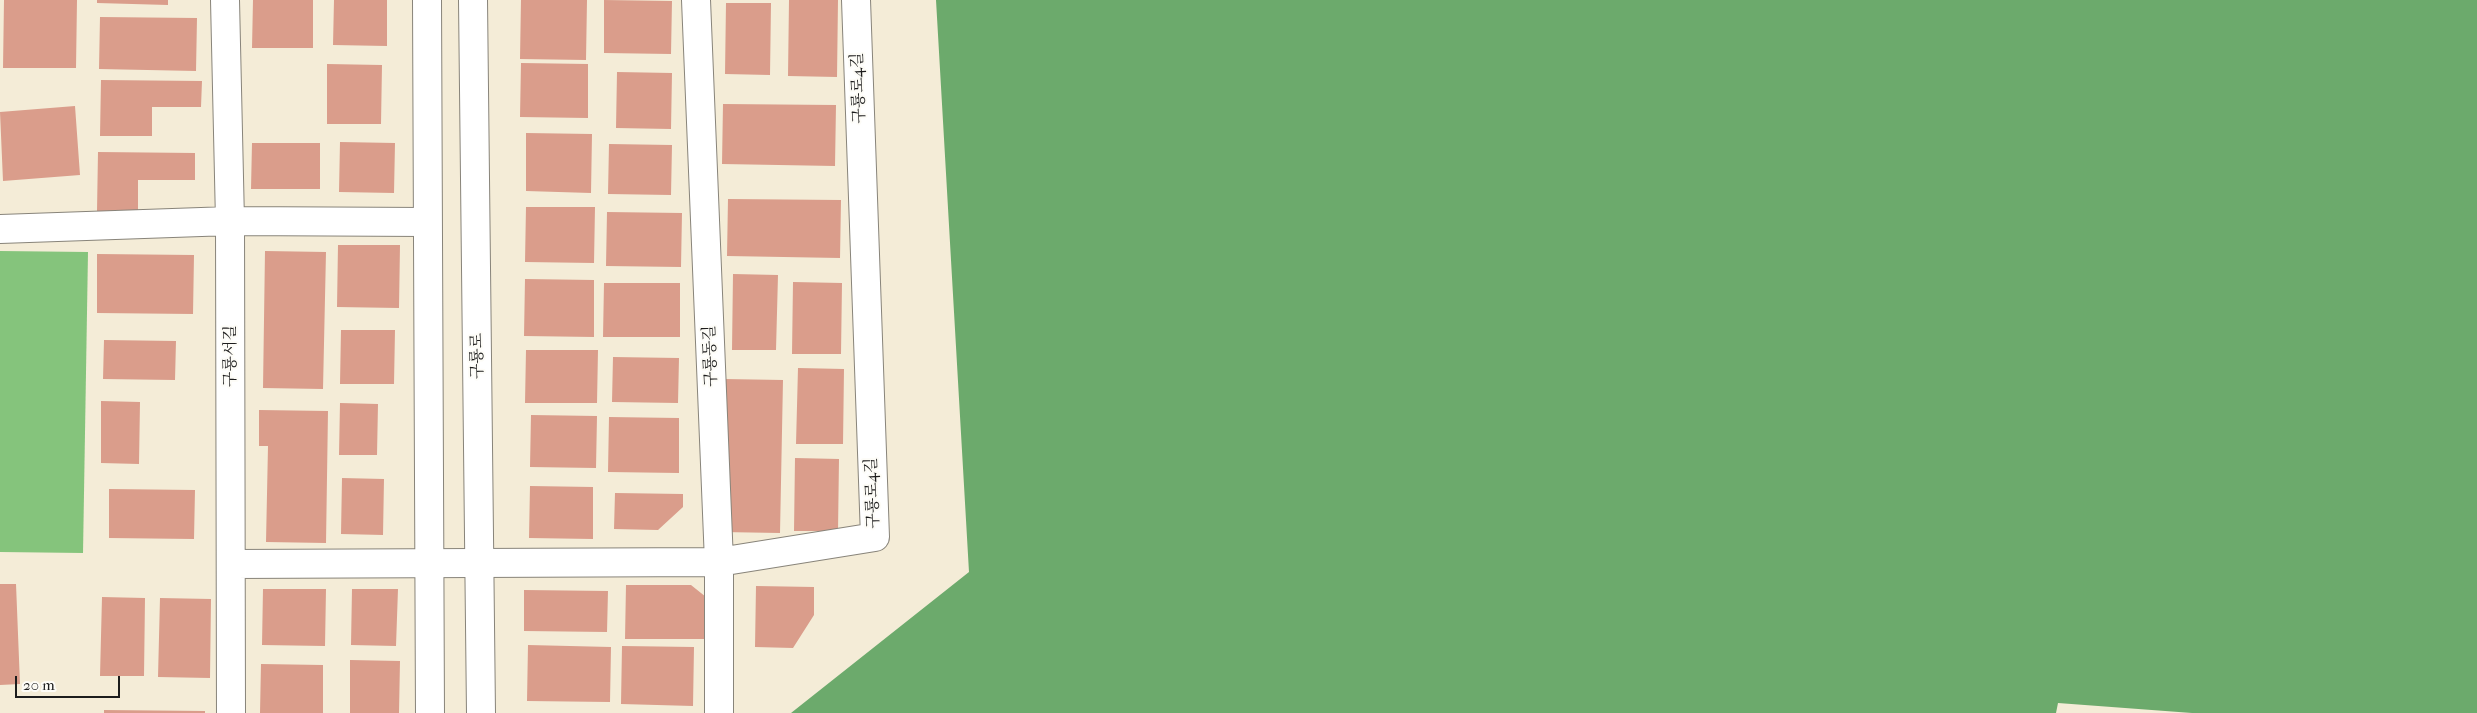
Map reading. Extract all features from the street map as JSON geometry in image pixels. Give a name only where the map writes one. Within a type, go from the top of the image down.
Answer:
[{"type":"street","name":"구룡서길","points":[[225,0],[230,221],[231,713]]},
{"type":"street","points":[[428,0],[426,222],[430,713]]},
{"type":"street","name":"구룡로","points":[[473,0],[482,713]]},
{"type":"street","name":"구룡동길","points":[[696,0],[719,562],[719,713]]},
{"type":"street","name":"구룡로4길","points":[[232,564],[719,562],[875,537],[856,0]]},
{"type":"street","points":[[0,229],[230,221],[426,222]]},
{"type":"green space","points":[[936,0],[2477,0],[2477,713],[2192,713],[2058,703],[2056,713],[791,713],[969,572]]},
{"type":"green space","points":[[0,251],[88,252],[83,553],[0,552]]},
{"type":"building","points":[[4,0],[77,0],[76,68],[3,68]]},
{"type":"building","points":[[97,0],[168,0],[168,5],[97,3]]},
{"type":"building","points":[[253,0],[313,0],[313,48],[252,48]]},
{"type":"building","points":[[334,0],[387,0],[387,46],[333,45]]},
{"type":"building","points":[[521,0],[587,0],[586,60],[520,59]]},
{"type":"building","points":[[604,0],[672,1],[671,54],[604,53]]},
{"type":"building","points":[[789,0],[838,0],[837,77],[788,76]]},
{"type":"building","points":[[726,3],[771,3],[770,75],[725,74]]},
{"type":"building","points":[[100,17],[197,18],[196,71],[99,69]]},
{"type":"building","points":[[521,63],[588,64],[588,118],[520,117]]},
{"type":"building","points":[[327,64],[382,65],[381,124],[327,124]]},
{"type":"building","points":[[617,72],[672,73],[671,129],[616,128]]},
{"type":"building","points":[[101,80],[202,81],[201,107],[152,107],[152,136],[100,136]]},
{"type":"building","points":[[723,104],[836,105],[835,166],[722,164]]},
{"type":"building","points":[[75,106],[80,175],[3,181],[0,112]]},
{"type":"building","points":[[526,133],[592,134],[591,193],[526,191]]},
{"type":"building","points":[[340,142],[395,143],[394,193],[339,192]]},
{"type":"building","points":[[252,143],[320,143],[320,189],[251,189]]},
{"type":"building","points":[[609,144],[672,145],[671,195],[608,194]]},
{"type":"building","points":[[98,152],[195,153],[195,180],[138,180],[138,212],[97,211]]},
{"type":"building","points":[[728,199],[841,200],[840,258],[727,256]]},
{"type":"building","points":[[526,207],[595,207],[594,263],[525,262]]},
{"type":"building","points":[[607,212],[682,213],[681,267],[606,266]]},
{"type":"building","points":[[338,245],[400,245],[399,308],[337,307]]},
{"type":"building","points":[[265,251],[326,252],[323,389],[263,388]]},
{"type":"building","points":[[97,254],[194,255],[193,314],[97,313]]},
{"type":"building","points":[[733,274],[778,275],[776,350],[732,350]]},
{"type":"building","points":[[525,279],[594,280],[594,337],[524,336]]},
{"type":"building","points":[[793,282],[842,283],[841,354],[792,354]]},
{"type":"building","points":[[604,283],[680,283],[680,337],[603,337]]},
{"type":"building","points":[[341,330],[395,330],[394,384],[340,384]]},
{"type":"building","points":[[104,340],[176,341],[175,380],[103,379]]},
{"type":"building","points":[[526,350],[598,350],[597,403],[525,403]]},
{"type":"building","points":[[613,357],[679,358],[678,403],[612,402]]},
{"type":"building","points":[[798,368],[844,369],[843,444],[796,444]]},
{"type":"building","points":[[724,379],[783,380],[780,533],[721,532]]},
{"type":"building","points":[[101,401],[140,402],[139,464],[101,463]]},
{"type":"building","points":[[340,403],[378,404],[377,455],[339,455]]},
{"type":"building","points":[[259,410],[328,411],[326,543],[266,542],[268,446],[259,446]]},
{"type":"building","points":[[531,415],[597,416],[596,468],[530,467]]},
{"type":"building","points":[[609,417],[679,418],[679,473],[608,472]]},
{"type":"building","points":[[795,458],[839,459],[838,531],[794,531]]},
{"type":"building","points":[[342,478],[384,479],[383,535],[341,534]]},
{"type":"building","points":[[530,486],[593,487],[593,539],[529,538]]},
{"type":"building","points":[[109,489],[195,490],[194,539],[109,538]]},
{"type":"building","points":[[615,493],[683,494],[683,507],[658,530],[614,529]]},
{"type":"building","points":[[0,584],[16,584],[20,684],[0,685]]},
{"type":"building","points":[[626,585],[691,585],[706,597],[705,639],[625,639]]},
{"type":"building","points":[[756,586],[814,587],[814,615],[793,648],[755,647]]},
{"type":"building","points":[[263,589],[326,589],[325,646],[262,645]]},
{"type":"building","points":[[352,589],[398,589],[396,646],[351,645]]},
{"type":"building","points":[[524,590],[608,591],[607,632],[524,631]]},
{"type":"building","points":[[102,597],[145,598],[144,676],[100,676]]},
{"type":"building","points":[[160,598],[211,599],[210,678],[158,677]]},
{"type":"building","points":[[528,645],[611,647],[610,702],[527,701]]},
{"type":"building","points":[[622,646],[694,647],[693,706],[621,704]]},
{"type":"building","points":[[350,660],[400,661],[399,713],[350,713]]},
{"type":"building","points":[[261,664],[323,665],[323,713],[260,713]]},
{"type":"building","points":[[104,710],[205,711],[205,713],[104,713]]}]
